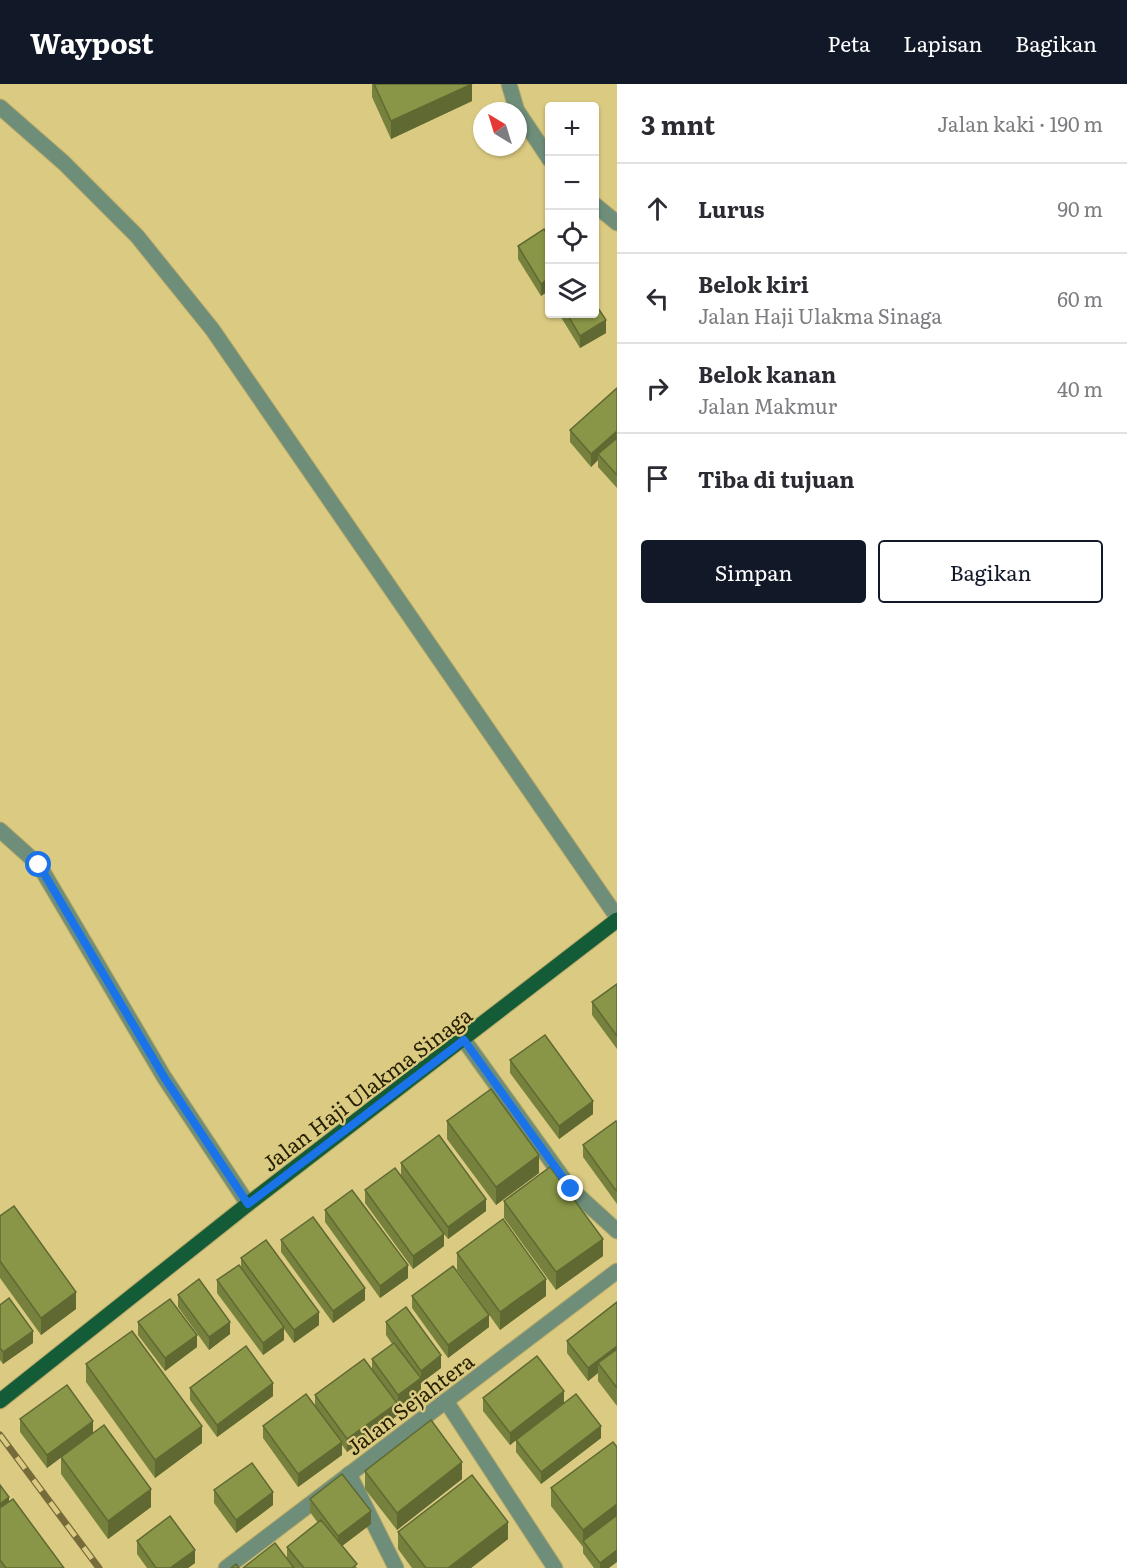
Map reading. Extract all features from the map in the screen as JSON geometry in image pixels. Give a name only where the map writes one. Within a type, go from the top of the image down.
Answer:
[{"type":"main road","name":"Jalan Haji Ulakma Sinaga","points":[[0,1401],[248,1204],[464,1040],[617,919]]},
{"type":"street","points":[[508,84],[515,102]]},
{"type":"street","points":[[0,107],[64,163],[137,236],[212,329],[617,919]]},
{"type":"street","points":[[527,125],[546,156]]},
{"type":"street","points":[[599,208],[617,223]]},
{"type":"street","points":[[0,830],[39,865],[164,1077],[248,1204]]},
{"type":"street","points":[[464,1040],[571,1189],[617,1232]]},
{"type":"street","name":"Jalan Sejahtera","points":[[226,1568],[617,1271]]},
{"type":"street","points":[[446,1401],[555,1568]]},
{"type":"street","points":[[350,1474],[396,1568]]},
{"type":"building","points":[[374,84],[472,84],[391,121]]},
{"type":"building","points":[[544,229],[545,281],[541,284],[518,246]]},
{"type":"building","points":[[599,310],[606,320],[580,336],[569,318],[599,318]]},
{"type":"building","points":[[617,388],[617,431],[591,454],[570,430]]},
{"type":"building","points":[[617,438],[617,475],[598,454]]},
{"type":"building","points":[[617,984],[617,1036],[592,1002]]},
{"type":"building","points":[[545,1035],[593,1101],[559,1126],[510,1060]]},
{"type":"building","points":[[491,1089],[539,1155],[496,1187],[447,1121]]},
{"type":"building","points":[[617,1122],[617,1192],[583,1145]]},
{"type":"building","points":[[439,1135],[486,1199],[448,1227],[401,1163]]},
{"type":"building","points":[[550,1167],[603,1239],[556,1272],[504,1201]]},
{"type":"building","points":[[395,1168],[444,1234],[413,1256],[365,1190]]},
{"type":"building","points":[[352,1190],[408,1265],[380,1286],[325,1210]]},
{"type":"building","points":[[14,1206],[76,1292],[41,1318],[0,1261],[0,1216]]},
{"type":"building","points":[[313,1217],[365,1288],[333,1311],[281,1240]]},
{"type":"building","points":[[503,1219],[546,1279],[500,1312],[457,1253]]},
{"type":"building","points":[[266,1240],[319,1312],[294,1330],[241,1258]]},
{"type":"building","points":[[239,1265],[284,1327],[263,1343],[217,1280]]},
{"type":"building","points":[[453,1266],[489,1315],[448,1345],[412,1296]]},
{"type":"building","points":[[199,1279],[230,1322],[209,1337],[178,1295]]},
{"type":"building","points":[[9,1298],[33,1331],[3,1352],[0,1348],[0,1305]]},
{"type":"building","points":[[170,1299],[197,1335],[165,1358],[138,1322]]},
{"type":"building","points":[[617,1302],[617,1346],[588,1368],[567,1341]]},
{"type":"building","points":[[406,1307],[441,1355],[421,1371],[386,1322]]},
{"type":"building","points":[[132,1331],[202,1426],[155,1460],[86,1364]]},
{"type":"building","points":[[394,1343],[421,1378],[398,1395],[372,1359]]},
{"type":"building","points":[[246,1346],[273,1383],[217,1425],[190,1388]]},
{"type":"building","points":[[617,1349],[617,1388],[598,1363]]},
{"type":"building","points":[[537,1356],[564,1391],[510,1433],[483,1398]]},
{"type":"building","points":[[364,1359],[397,1403],[347,1439],[315,1395]]},
{"type":"building","points":[[67,1385],[93,1421],[47,1455],[20,1419]]},
{"type":"building","points":[[306,1394],[342,1442],[298,1474],[263,1426]]},
{"type":"building","points":[[576,1394],[601,1426],[541,1472],[516,1440]]},
{"type":"building","points":[[431,1420],[462,1462],[397,1513],[365,1471]]},
{"type":"building","points":[[104,1425],[151,1489],[108,1521],[61,1457]]},
{"type":"building","points":[[613,1442],[617,1447],[617,1504],[583,1530],[551,1488]]},
{"type":"building","points":[[252,1463],[273,1492],[236,1520],[214,1490]]},
{"type":"building","points":[[342,1474],[371,1511],[338,1536],[310,1499]]},
{"type":"building","points":[[472,1475],[508,1522],[448,1568],[426,1568],[398,1532]]},
{"type":"building","points":[[0,1485],[9,1497],[0,1504]]},
{"type":"building","points":[[13,1499],[64,1568],[6,1568],[0,1560],[0,1508]]},
{"type":"building","points":[[617,1515],[617,1550],[600,1563],[583,1541]]},
{"type":"building","points":[[170,1516],[195,1550],[170,1568],[156,1568],[137,1541]]},
{"type":"building","points":[[321,1520],[357,1564],[352,1568],[304,1568],[287,1547]]},
{"type":"building","points":[[275,1543],[294,1568],[243,1568]]},
{"type":"railway","points":[[0,1435],[99,1568]]},
{"type":"route","points":[[39,865],[164,1077],[248,1204],[464,1040],[571,1189]]}]
